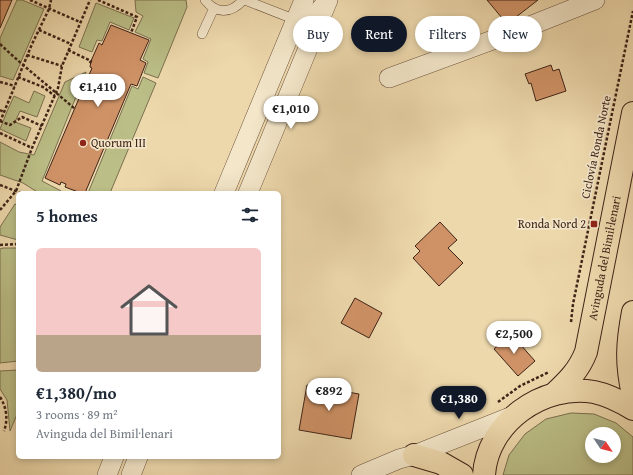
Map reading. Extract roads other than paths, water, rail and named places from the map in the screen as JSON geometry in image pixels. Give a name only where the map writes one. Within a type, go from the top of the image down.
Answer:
[{"type":"main road","name":"Avinguda del Bimil·lenari","points":[[554,394],[577,371],[586,352],[633,113]]},
{"type":"main road","points":[[633,312],[628,338],[627,361],[633,395]]},
{"type":"main road","points":[[484,475],[490,449],[502,428],[515,415],[534,401],[554,394],[576,391],[593,392],[614,398],[633,409]]},
{"type":"main road","points":[[414,455],[441,463],[462,475]]},
{"type":"street","points":[[298,16],[304,0]]},
{"type":"street","points":[[249,191],[328,0]]},
{"type":"street","points":[[389,78],[517,31],[595,0]]},
{"type":"street","points":[[225,191],[293,27]]},
{"type":"street","points":[[361,475],[515,415]]},
{"type":"street","points":[[107,475],[113,459]]},
{"type":"street","points":[[131,475],[137,459]]},
{"type":"lane","points":[[205,0],[214,8],[220,10],[234,8],[244,0],[293,19]]},
{"type":"lane","points":[[306,16],[322,0]]},
{"type":"lane","points":[[202,34],[214,8]]},
{"type":"place","name":"Quorum III","points":[[83,143]]},
{"type":"place","name":"Ronda Nord 2","points":[[594,224]]}]
